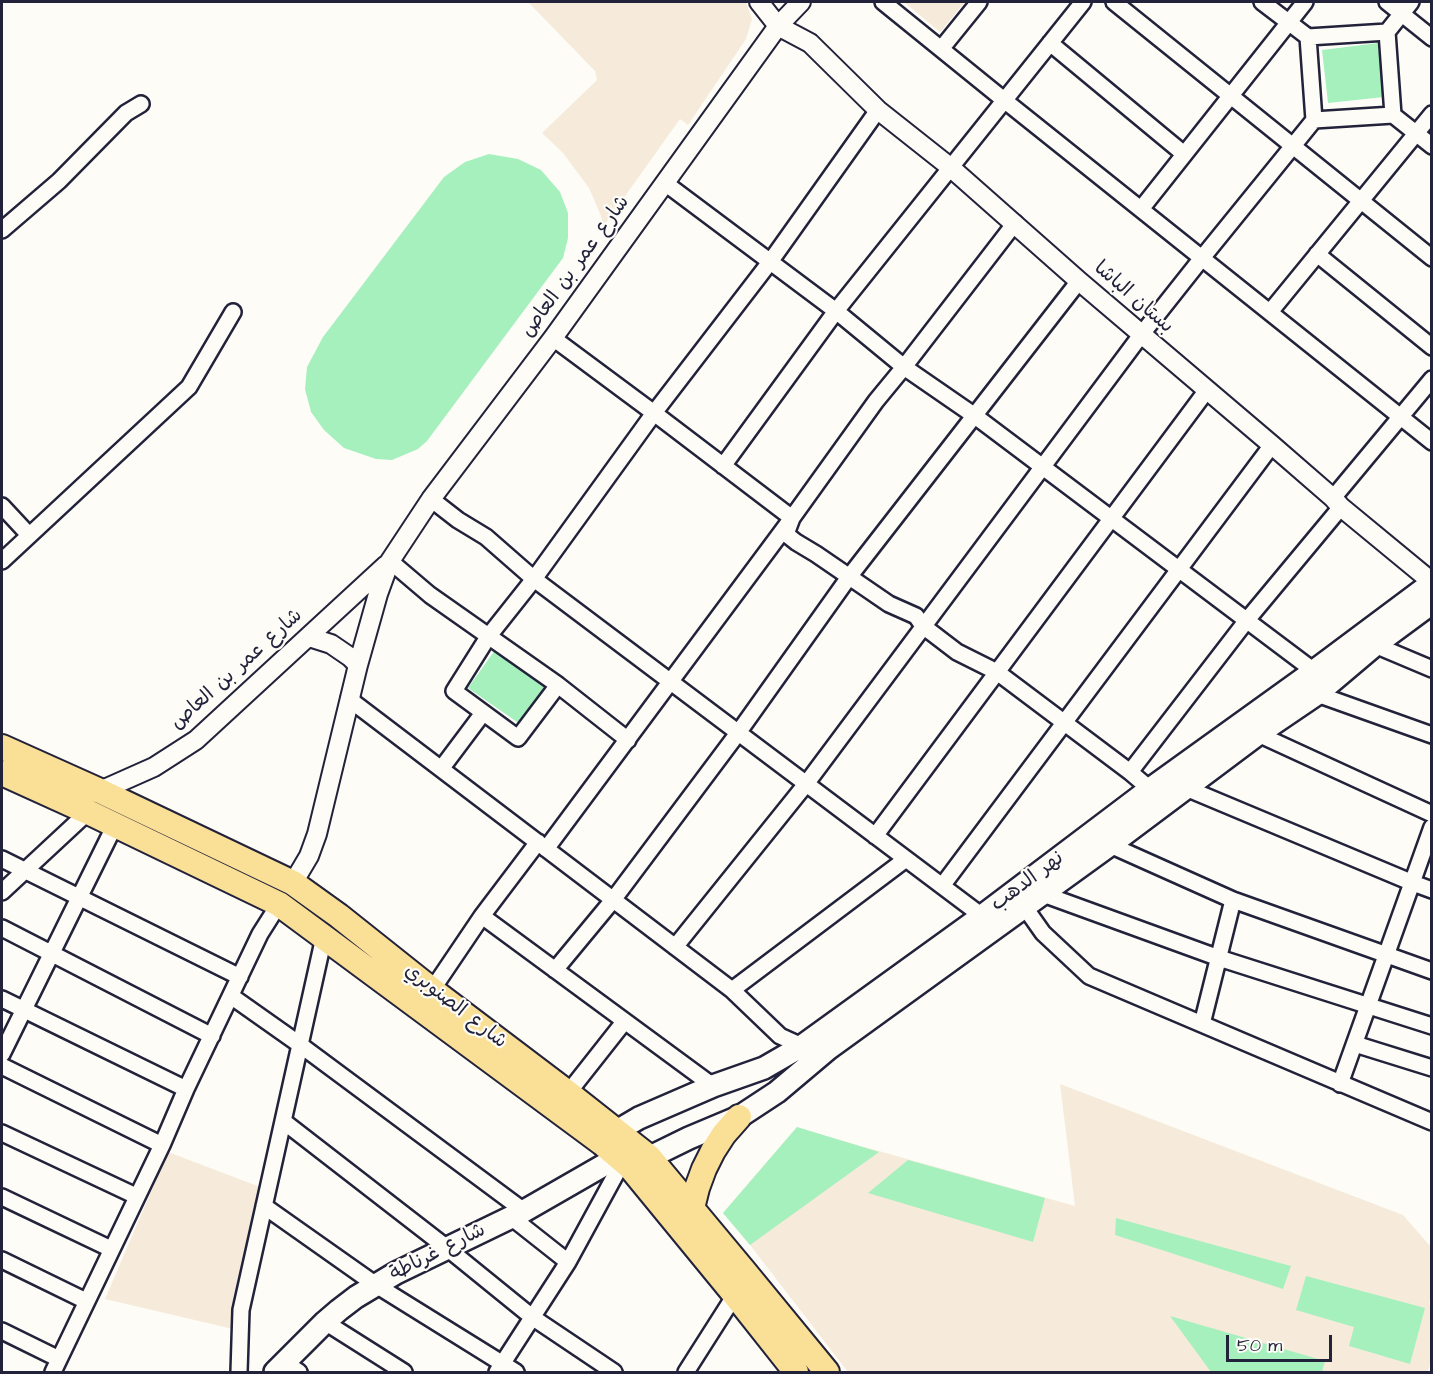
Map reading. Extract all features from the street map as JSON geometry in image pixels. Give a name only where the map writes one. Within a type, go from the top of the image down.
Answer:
[{"type":"main road","name":"نهر الدهب","points":[[623,1153],[739,1117],[777,1092],[828,1049],[1019,900],[1150,789],[1431,582]]},
{"type":"main road","name":"نهر الدهب","points":[[623,1153],[639,1118],[712,1086],[764,1068],[802,1046],[982,916],[1019,900],[1042,894],[1317,694],[1375,645],[1431,603]]},
{"type":"main road","name":"شارع الصنوبري","points":[[2,747],[100,791],[293,884],[339,916],[568,1093],[623,1153],[796,1372]]},
{"type":"main road","name":"شارع الصنوبري","points":[[2,773],[279,904],[623,1153],[692,1208],[827,1372]]},
{"type":"main road","points":[[279,904],[293,884]]},
{"type":"main road","points":[[692,1208],[704,1169],[713,1151],[739,1117]]},
{"type":"main road","name":"شارع غرناطة","points":[[286,1369],[325,1322],[376,1285],[517,1214],[623,1153]]},
{"type":"street","name":"بستان الباشا","points":[[759,2],[778,26],[810,43],[878,110],[950,167],[1141,335],[1431,582]]},
{"type":"street","points":[[883,2],[1431,442]]},
{"type":"street","points":[[941,49],[979,2]]},
{"type":"street","points":[[723,466],[836,311],[1083,2]]},
{"type":"street","points":[[1114,2],[1431,258]]},
{"type":"street","points":[[1262,2],[1308,37],[1387,32]]},
{"type":"street","points":[[1141,209],[1305,2]]},
{"type":"street","points":[[1387,2],[1406,8],[1431,38]]},
{"type":"street","name":"بستان الباشا","points":[[794,4],[810,43]]},
{"type":"street","name":"شارع عمر بن العاص","points":[[100,791],[154,767],[196,740],[390,561],[431,500],[553,338],[794,4]]},
{"type":"street","points":[[1393,115],[1387,32],[1406,8]]},
{"type":"street","points":[[675,946],[806,784],[1141,335],[1314,120],[1308,37]]},
{"type":"street","points":[[1050,43],[1184,154]]},
{"type":"street","points":[[2,230],[59,181],[126,113],[141,104]]},
{"type":"street","points":[[558,685],[518,738],[454,691],[488,637],[534,579],[654,413],[770,262],[878,110]]},
{"type":"street","points":[[1270,312],[1431,114]]},
{"type":"street","points":[[1314,120],[1393,115],[1431,146]]},
{"type":"street","points":[[665,183],[836,311],[904,367],[1043,466],[1314,670]]},
{"type":"street","points":[[432,990],[482,916],[628,740],[792,518],[854,429],[1015,223]]},
{"type":"street","points":[[1317,254],[1431,346]]},
{"type":"street","points":[[555,970],[613,900],[738,733],[849,577],[1079,281]]},
{"type":"street","points":[[2,561],[189,387],[233,312]]},
{"type":"street","points":[[553,338],[792,518]]},
{"type":"street","points":[[1130,772],[1431,379]]},
{"type":"street","points":[[875,836],[1207,390]]},
{"type":"street","points":[[942,886],[1272,445]]},
{"type":"street","points":[[431,500],[486,537],[534,579],[982,916]]},
{"type":"street","points":[[2,506],[29,535]]},
{"type":"street","points":[[792,518],[786,534],[796,542],[889,604],[916,616],[923,627],[957,652],[997,672],[1150,789]]},
{"type":"street","name":"شارع عمر بن العاص","points":[[293,884],[309,856],[317,834],[358,665],[390,561]]},
{"type":"street","points":[[390,561],[430,595],[558,685],[628,740]]},
{"type":"street","points":[[309,637],[331,644],[358,665]]},
{"type":"street","points":[[1375,645],[1431,669]]},
{"type":"street","points":[[1317,694],[1431,735]]},
{"type":"street","points":[[349,699],[732,990],[780,1036],[802,1046]]},
{"type":"street","points":[[441,769],[483,712]]},
{"type":"street","points":[[1258,735],[1431,814]]},
{"type":"street","points":[[1186,788],[1431,890]]},
{"type":"street","points":[[2,892],[88,812]]},
{"type":"street","points":[[2,1054],[115,825]]},
{"type":"street","points":[[1340,1084],[1431,827]]},
{"type":"street","points":[[1110,845],[1233,900],[1431,971]]},
{"type":"street","points":[[2,859],[240,977]]},
{"type":"street","points":[[732,990],[906,859]]},
{"type":"street","points":[[1042,894],[1219,958],[1431,1026]]},
{"type":"street","points":[[1019,900],[1043,933],[1089,976],[1431,1122]]},
{"type":"street","points":[[1202,1024],[1233,900]]},
{"type":"street","points":[[2,1331],[56,1366],[260,934],[279,904]]},
{"type":"street","points":[[482,916],[712,1086]]},
{"type":"street","points":[[2,927],[212,1036]]},
{"type":"street","points":[[239,1372],[242,1310],[324,937]]},
{"type":"street","points":[[231,996],[299,1044],[517,1214],[568,1262]]},
{"type":"street","points":[[2,999],[186,1089]]},
{"type":"street","points":[[568,1093],[624,1022]]},
{"type":"street","points":[[1355,1044],[1431,1068]]},
{"type":"street","points":[[2,1066],[162,1145]]},
{"type":"street","points":[[282,1121],[447,1248],[532,1317],[614,1372]]},
{"type":"street","points":[[2,1132],[136,1196]]},
{"type":"street","points":[[500,1368],[568,1262],[623,1153]]},
{"type":"street","points":[[2,1197],[111,1249]]},
{"type":"street","points":[[264,1206],[500,1368],[516,1372]]},
{"type":"street","points":[[2,1260],[86,1301]]},
{"type":"street","points":[[686,1372],[735,1295]]},
{"type":"street","points":[[325,1322],[404,1372]]},
{"type":"shaded area","points":[[528,2],[746,2],[752,19],[746,39],[688,125],[680,119],[603,227],[601,216],[589,188],[563,153],[542,133],[597,80],[595,71]]},
{"type":"shaded area","points":[[904,2],[965,2],[940,32]]},
{"type":"shaded area","points":[[1060,1084],[1403,1215],[1431,1247],[1429,1304],[1431,1306],[1431,1359],[1428,1372],[848,1372],[723,1213],[797,1127],[1075,1206]]},
{"type":"shaded area","points":[[168,1152],[268,1190],[233,1329],[105,1299]]},
{"type":"green space","points":[[1378,43],[1384,97],[1328,103],[1322,50]]},
{"type":"green space","points":[[489,154],[518,159],[541,170],[560,192],[568,213],[568,238],[563,258],[427,441],[418,449],[392,460],[376,459],[344,448],[324,430],[311,412],[305,389],[307,367],[323,337],[444,177],[465,162]]},
{"type":"green space","points":[[495,650],[547,687],[520,724],[468,688]]},
{"type":"green space","points":[[797,1127],[879,1152],[750,1245],[723,1213]]},
{"type":"green space","points":[[908,1160],[1045,1198],[1033,1242],[868,1193]]},
{"type":"green space","points":[[1116,1218],[1291,1266],[1283,1289],[1115,1235]]},
{"type":"green space","points":[[1306,1276],[1425,1308],[1410,1364],[1349,1346],[1354,1327],[1296,1310]]},
{"type":"green space","points":[[1170,1316],[1325,1361],[1322,1372],[1211,1372]]}]
